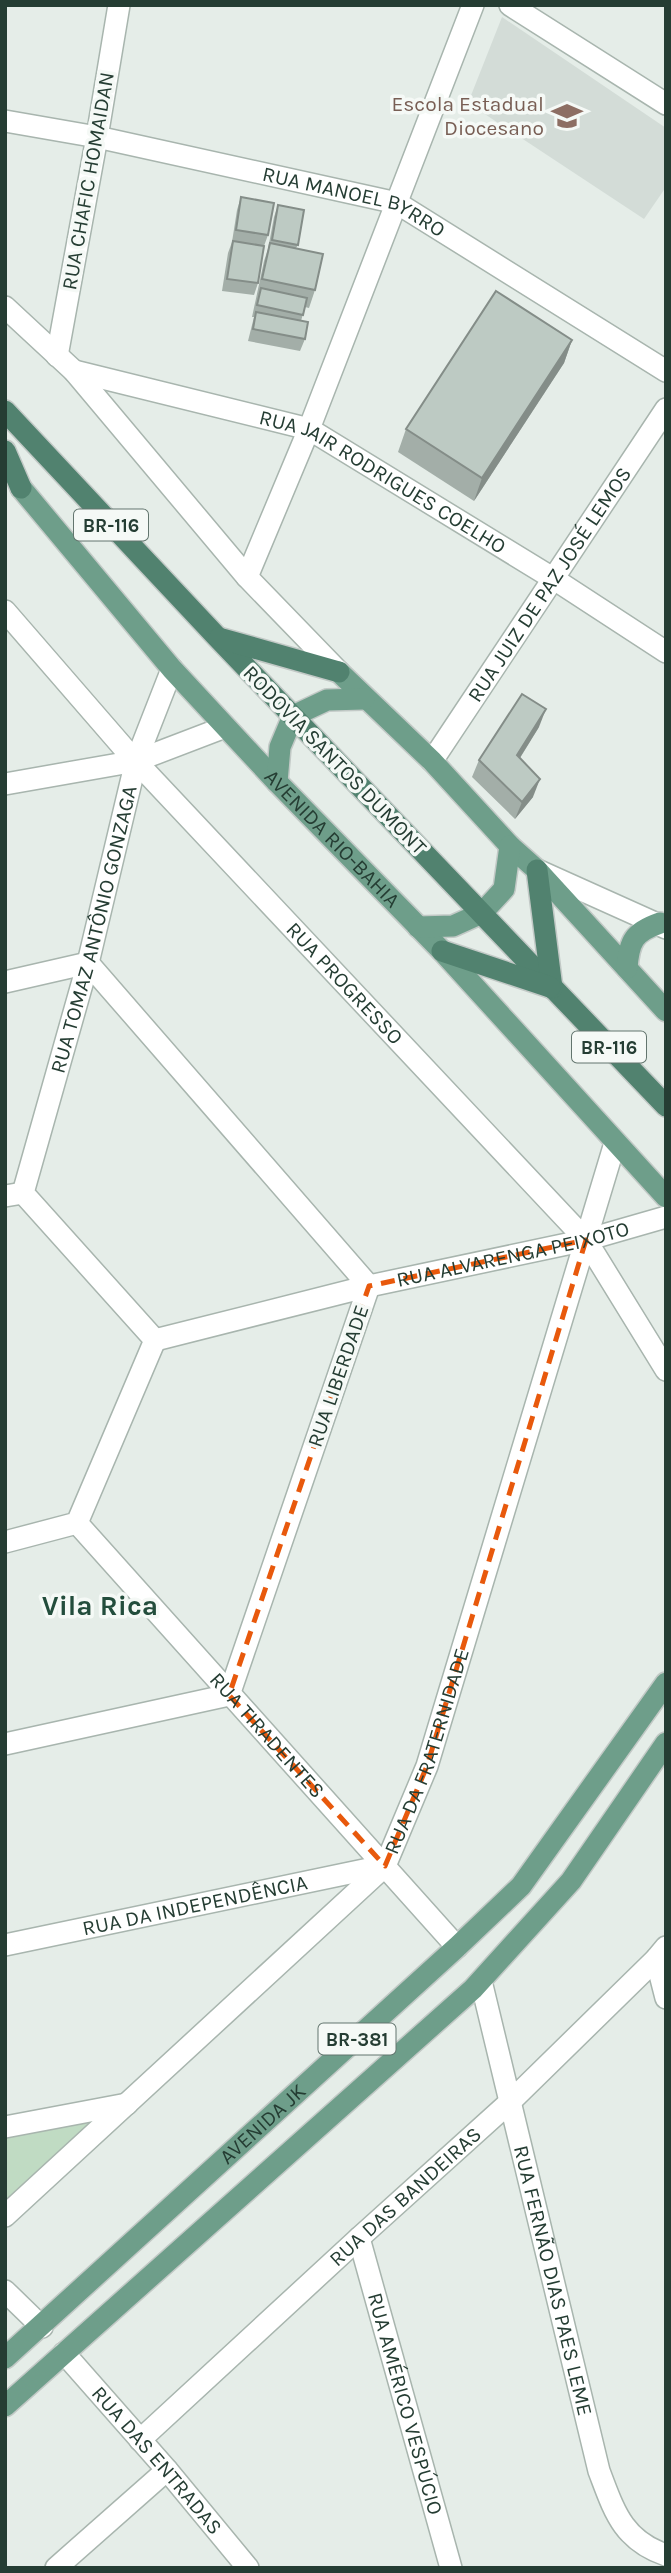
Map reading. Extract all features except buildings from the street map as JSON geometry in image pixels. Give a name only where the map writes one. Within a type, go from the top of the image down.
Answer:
[{"type":"highway","name":"RODOVIA SANTOS DUMONT","points":[[5,411],[217,637],[666,1106]]},
{"type":"highway","points":[[5,452],[13,482]]},
{"type":"highway","points":[[217,637],[339,672]]},
{"type":"highway","points":[[442,951],[552,988],[537,870]]},
{"type":"main road","name":"AVENIDA RIO-BAHIA","points":[[13,482],[172,669],[277,782],[442,951],[666,1197]]},
{"type":"main road","points":[[339,672],[364,699],[432,761],[666,1010]]},
{"type":"main road","points":[[277,782],[280,747],[293,716],[327,700],[364,699]]},
{"type":"main road","points":[[418,927],[453,926],[482,913],[504,889],[510,846]]},
{"type":"main road","points":[[627,968],[633,939],[644,928],[663,925]]},
{"type":"main road","name":"AVENIDA JK","points":[[5,2358],[521,1886],[666,1683]]},
{"type":"main road","name":"AVENIDA JK","points":[[5,2406],[481,1981],[571,1881],[666,1743]]},
{"type":"street","name":"RUA CHAFIC HOMAIDAN","points":[[57,356],[119,5]]},
{"type":"street","points":[[247,577],[309,429],[473,5]]},
{"type":"street","points":[[510,5],[666,104]]},
{"type":"street","name":"RUA MANOEL BYRRO","points":[[5,121],[97,137],[397,203],[666,371]]},
{"type":"street","points":[[5,307],[74,371],[247,577],[339,672]]},
{"type":"street","name":"RUA JAIR RODRIGUES COELHO","points":[[74,371],[309,429],[554,579],[666,652]]},
{"type":"street","name":"RUA JUIZ DE PAZ JOSÉ LEMOS","points":[[432,761],[666,409]]},
{"type":"street","name":"RUA PROGRESSO","points":[[5,611],[136,761],[586,1240],[666,1370]]},
{"type":"street","name":"RUA TOMAZ ANTÔNIO GONZAGA","points":[[14,1194],[88,963],[136,761],[172,669]]},
{"type":"street","points":[[5,784],[136,761],[225,727]]},
{"type":"street","points":[[537,870],[663,925]]},
{"type":"street","points":[[5,982],[88,963]]},
{"type":"street","name":"RUA LIBERDADE","points":[[88,963],[369,1286],[229,1695]]},
{"type":"street","name":"RUA DA FRATERNIDADE","points":[[5,2216],[385,1866],[427,1766],[615,1143]]},
{"type":"street","points":[[5,1542],[77,1523],[155,1340],[14,1194]]},
{"type":"street","name":"RUA ALVARENGA PEIXOTO","points":[[155,1340],[369,1286],[586,1240],[666,1217]]},
{"type":"street","name":"RUA TIRADENTES","points":[[77,1523],[457,1947]]},
{"type":"street","points":[[5,1744],[229,1695]]},
{"type":"street","name":"RUA DA INDEPENDÊNCIA","points":[[5,1945],[385,1866]]},
{"type":"street","points":[[661,1953],[666,1998]]},
{"type":"street","name":"RUA DAS BANDEIRAS","points":[[140,2440],[511,2101],[661,1953]]},
{"type":"street","name":"RUA FERNÃO DIAS PAES LEME","points":[[481,1981],[599,2471],[618,2519],[648,2549],[666,2555]]},
{"type":"street","points":[[5,2127],[127,2104]]},
{"type":"street","name":"RUA AMÉRICO VESPÚCIO","points":[[359,2238],[452,2568]]},
{"type":"street","points":[[5,2291],[42,2327]]},
{"type":"street","name":"RUA DAS ENTRADAS","points":[[64,2353],[167,2470],[248,2568]]},
{"type":"street","points":[[56,2568],[167,2470]]},
{"type":"highlighted area","points":[[586,1240],[427,1766],[385,1866],[229,1695],[369,1286]]},
{"type":"shaded area","name":"Escola Estadual Diocesano","points":[[502,17],[666,128],[666,187],[644,219],[468,103]]},
{"type":"green space","points":[[109,2114],[5,2207],[5,2136]]},
{"type":"place","name":"Escola Estadual Diocesano","points":[[567,116]]},
{"type":"district","name":"Vila Rica","points":[[100,1605]]}]
